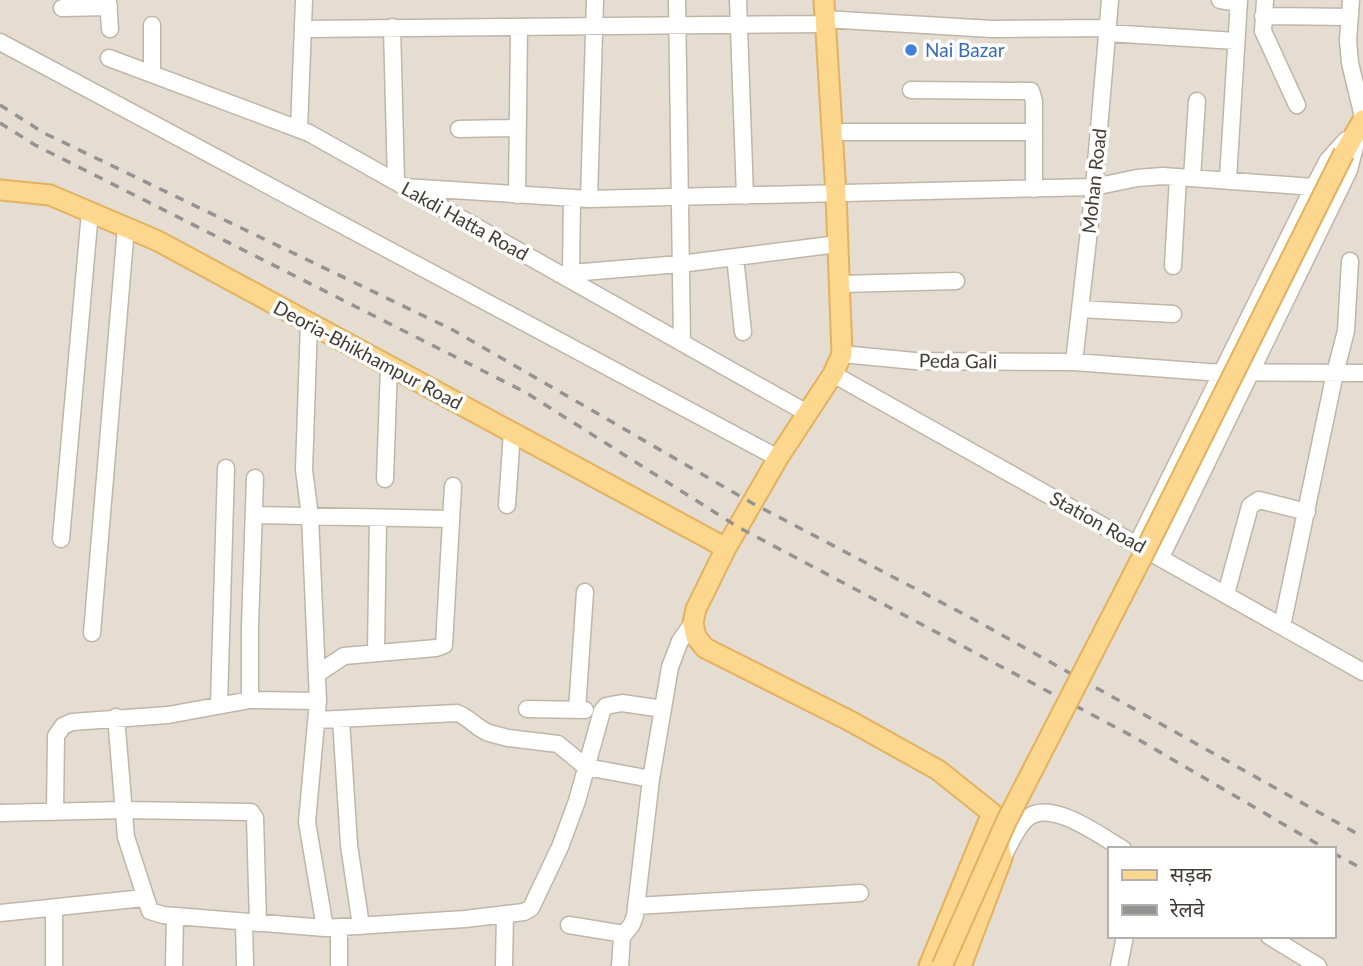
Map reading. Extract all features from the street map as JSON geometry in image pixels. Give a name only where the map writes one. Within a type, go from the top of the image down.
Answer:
[{"type":"main road","points":[[824,14],[836,194],[842,354],[833,374],[778,458],[726,548],[696,609],[693,624],[696,637],[705,648],[852,722],[927,764],[992,813],[1002,858],[961,966]]},
{"type":"main road","points":[[942,966],[1006,822],[1353,161],[1362,121]]},
{"type":"main road","name":"Deoria-Bhikhampur Road","points":[[0,190],[50,195],[158,241],[726,548]]},
{"type":"main road","points":[[929,966],[992,813]]},
{"type":"street","points":[[299,129],[303,0]]},
{"type":"street","points":[[589,199],[595,0]]},
{"type":"street","points":[[677,0],[682,343]]},
{"type":"street","points":[[738,0],[745,196]]},
{"type":"street","name":"Mohan Road","points":[[1074,362],[1094,187],[1110,0]]},
{"type":"street","points":[[1220,0],[1239,2],[1228,179]]},
{"type":"street","points":[[1137,544],[1314,187],[1335,150],[1362,121],[1348,40],[1351,0]]},
{"type":"street","points":[[62,8],[109,3],[110,29]]},
{"type":"street","points":[[1297,105],[1266,38],[1264,8],[1350,17]]},
{"type":"street","points":[[304,29],[739,26],[824,14],[992,29],[1107,31],[1236,41]]},
{"type":"street","points":[[152,25],[152,74]]},
{"type":"street","points":[[392,27],[400,185],[589,199],[1094,187],[1138,178],[1185,177],[1314,187]]},
{"type":"street","points":[[517,195],[519,27]]},
{"type":"street","points":[[0,42],[778,458]]},
{"type":"street","name":"Lakdi Hatta Road","points":[[109,58],[299,129],[565,273],[807,413]]},
{"type":"street","points":[[911,90],[1031,91],[1034,101],[1034,189]]},
{"type":"street","points":[[1172,267],[1197,102]]},
{"type":"street","points":[[459,130],[517,128]]},
{"type":"street","points":[[832,132],[1034,132]]},
{"type":"street","points":[[1161,557],[1353,161]]},
{"type":"street","points":[[572,198],[565,273],[680,264],[838,244]]},
{"type":"street","points":[[61,538],[90,212]]},
{"type":"street","points":[[92,633],[127,227]]},
{"type":"street","points":[[735,257],[743,331]]},
{"type":"street","points":[[1282,626],[1346,331],[1350,261]]},
{"type":"street","points":[[840,284],[957,281]]},
{"type":"street","points":[[1080,309],[1173,314]]},
{"type":"street","points":[[309,323],[304,470],[310,516],[317,720],[307,822],[339,966]]},
{"type":"street","name":"Peda Gali","points":[[842,354],[915,361],[1074,362],[1222,372],[1363,373]]},
{"type":"street","points":[[385,479],[389,366]]},
{"type":"street","name":"Station Road","points":[[833,374],[1363,672]]},
{"type":"street","points":[[507,505],[512,432]]},
{"type":"street","points":[[219,704],[226,468]]},
{"type":"street","points":[[250,700],[255,478]]},
{"type":"street","points":[[317,674],[340,658],[444,645],[453,486]]},
{"type":"street","points":[[1226,594],[1250,506],[1254,501],[1307,512]]},
{"type":"street","points":[[254,515],[452,519]]},
{"type":"street","points":[[376,652],[378,518]]},
{"type":"street","points":[[577,710],[585,592]]},
{"type":"street","points":[[620,966],[620,944],[632,924],[636,906],[651,779],[675,651],[693,624]]},
{"type":"street","points":[[55,812],[56,736],[63,726],[72,722],[168,715],[250,700],[317,701]]},
{"type":"street","points":[[116,717],[126,837],[150,911],[175,916],[332,928],[466,919],[524,912],[535,903],[560,847],[577,801],[602,711],[606,706],[622,703],[663,709]]},
{"type":"street","points":[[527,709],[602,711]]},
{"type":"street","points":[[317,720],[457,713],[489,733],[563,746],[586,767],[651,779]]},
{"type":"street","points":[[341,719],[349,845],[361,926]]},
{"type":"street","points":[[0,813],[123,810],[254,814],[251,922],[245,966]]},
{"type":"street","points":[[1002,858],[1024,821],[1042,812],[1062,815],[1119,847]]},
{"type":"street","points":[[636,906],[860,893]]},
{"type":"street","points":[[0,913],[144,898]]},
{"type":"street","points":[[54,908],[54,966]]},
{"type":"street","points":[[504,966],[505,914]]},
{"type":"street","points":[[174,966],[175,916]]},
{"type":"street","points":[[569,925],[624,934]]},
{"type":"street","points":[[1119,966],[1125,938]]},
{"type":"street","points":[[1272,938],[1318,966]]},
{"type":"shaded area","points":[[0,0],[1363,0],[1363,966],[0,966]]},
{"type":"railway","points":[[0,105],[44,133],[453,330],[752,503],[975,620],[1363,837]]},
{"type":"railway","points":[[0,123],[35,145],[525,392],[738,527],[1134,737],[1323,847]]},
{"type":"railway","points":[[1335,854],[1363,869]]},
{"type":"place","name":"Nai Bazar","points":[[911,50]]}]
